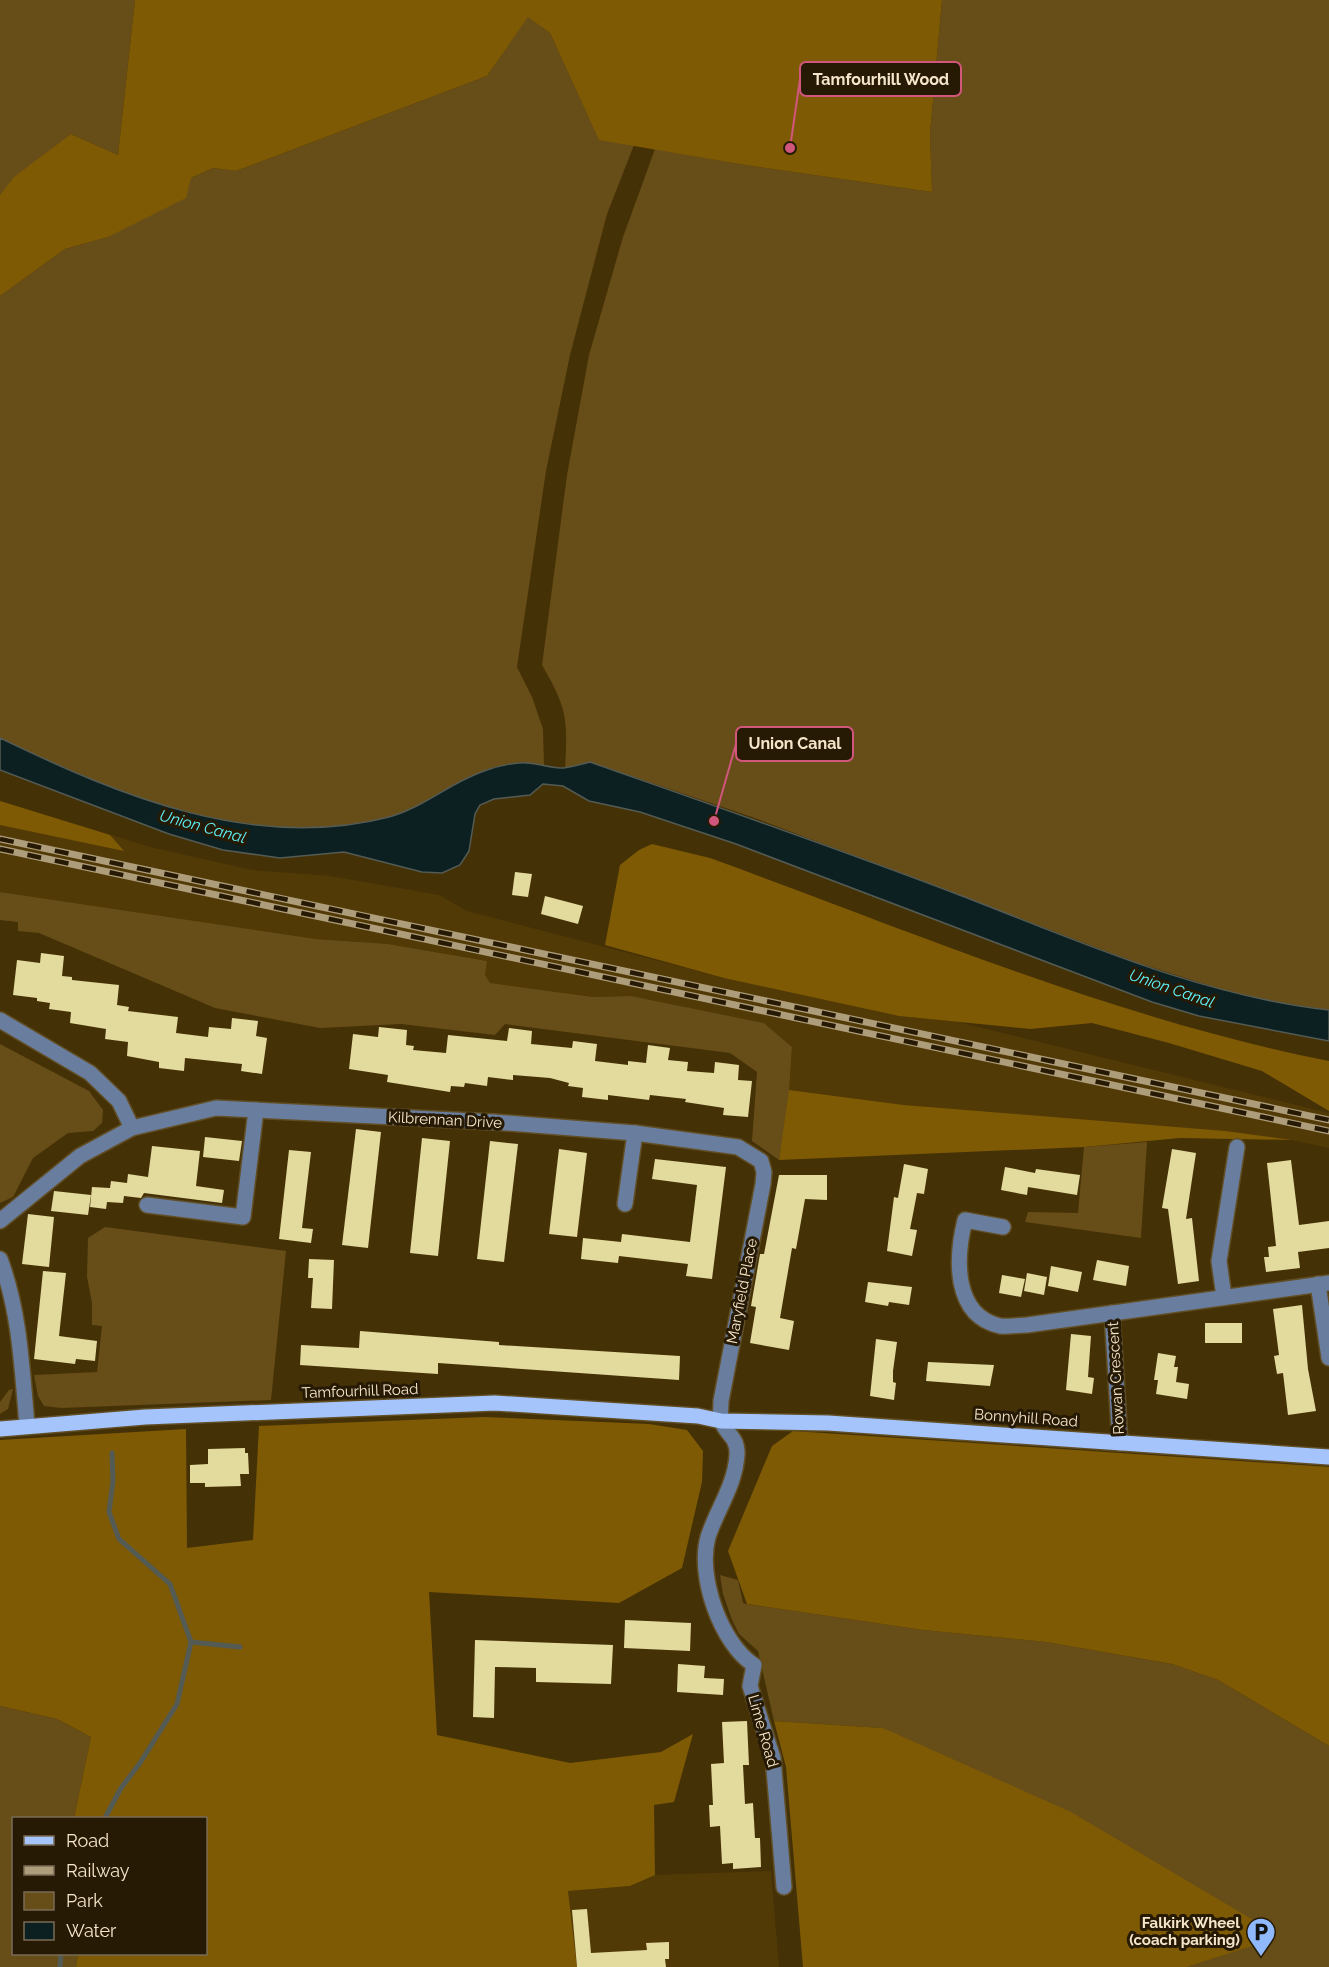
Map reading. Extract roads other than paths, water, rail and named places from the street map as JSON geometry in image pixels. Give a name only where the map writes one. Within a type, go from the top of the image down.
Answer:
[{"type":"main road","name":"Tamfourhill Road","points":[[0,1429],[27,1425],[199,1414],[495,1403],[698,1416],[721,1421]]},
{"type":"main road","name":"Bonnyhill Road","points":[[721,1421],[828,1423],[1329,1457]]},
{"type":"street","points":[[0,1020],[90,1073],[119,1101],[132,1128]]},
{"type":"street","name":"Kilbrennan Drive","points":[[0,1221],[80,1156],[132,1128],[216,1108],[494,1122],[634,1133],[738,1147],[760,1161]]},
{"type":"street","points":[[147,1205],[243,1217],[256,1110]]},
{"type":"street","points":[[625,1204],[634,1133]]},
{"type":"street","points":[[1224,1297],[1219,1261],[1237,1147]]},
{"type":"street","name":"Maryfield Place","points":[[721,1421],[721,1401],[763,1184],[764,1172],[760,1161]]},
{"type":"street","name":"Rowan Crescent","points":[[1003,1227],[965,1220],[958,1246],[961,1285],[968,1305],[981,1318],[1000,1326],[1112,1313],[1324,1283],[1329,1358]]},
{"type":"street","points":[[0,1259],[9,1282],[18,1332],[27,1425]]},
{"type":"street","name":"Rowan Crescent","points":[[1112,1313],[1120,1443]]},
{"type":"street","name":"Lime Road","points":[[721,1421],[736,1441],[737,1456],[733,1478],[707,1540],[706,1566],[720,1623],[746,1659],[754,1665],[750,1686],[773,1758],[784,1887]]},
{"type":"water","points":[[0,738],[92,780],[140,798],[238,823],[288,828],[338,826],[389,817],[415,807],[474,775],[502,766],[527,763],[564,768],[590,762],[870,861],[1142,965],[1234,993],[1329,1010],[1329,1041],[1199,1016],[1152,1002],[736,844],[640,812],[589,801],[563,786],[543,784],[530,795],[494,799],[480,805],[475,814],[469,851],[460,865],[442,873],[422,872],[344,852],[280,858],[223,850],[169,834],[0,770]]},
{"type":"waterway","points":[[106,1817],[121,1788],[140,1763],[177,1704],[191,1642],[170,1584],[119,1539],[109,1512],[113,1481],[112,1453]]},
{"type":"waterway","points":[[191,1642],[240,1647]]},
{"type":"waterway","points":[[60,1967],[61,1955]]},
{"type":"railway","points":[[0,839],[1329,1120]]},
{"type":"railway","points":[[0,849],[1329,1131]]},
{"type":"place","name":"Tamfourhill Wood","points":[[790,148]]},
{"type":"place","name":"Union Canal","points":[[714,821]]},
{"type":"place","name":"Falkirk Wheel (coach parking)","points":[[1261,1958]]}]
